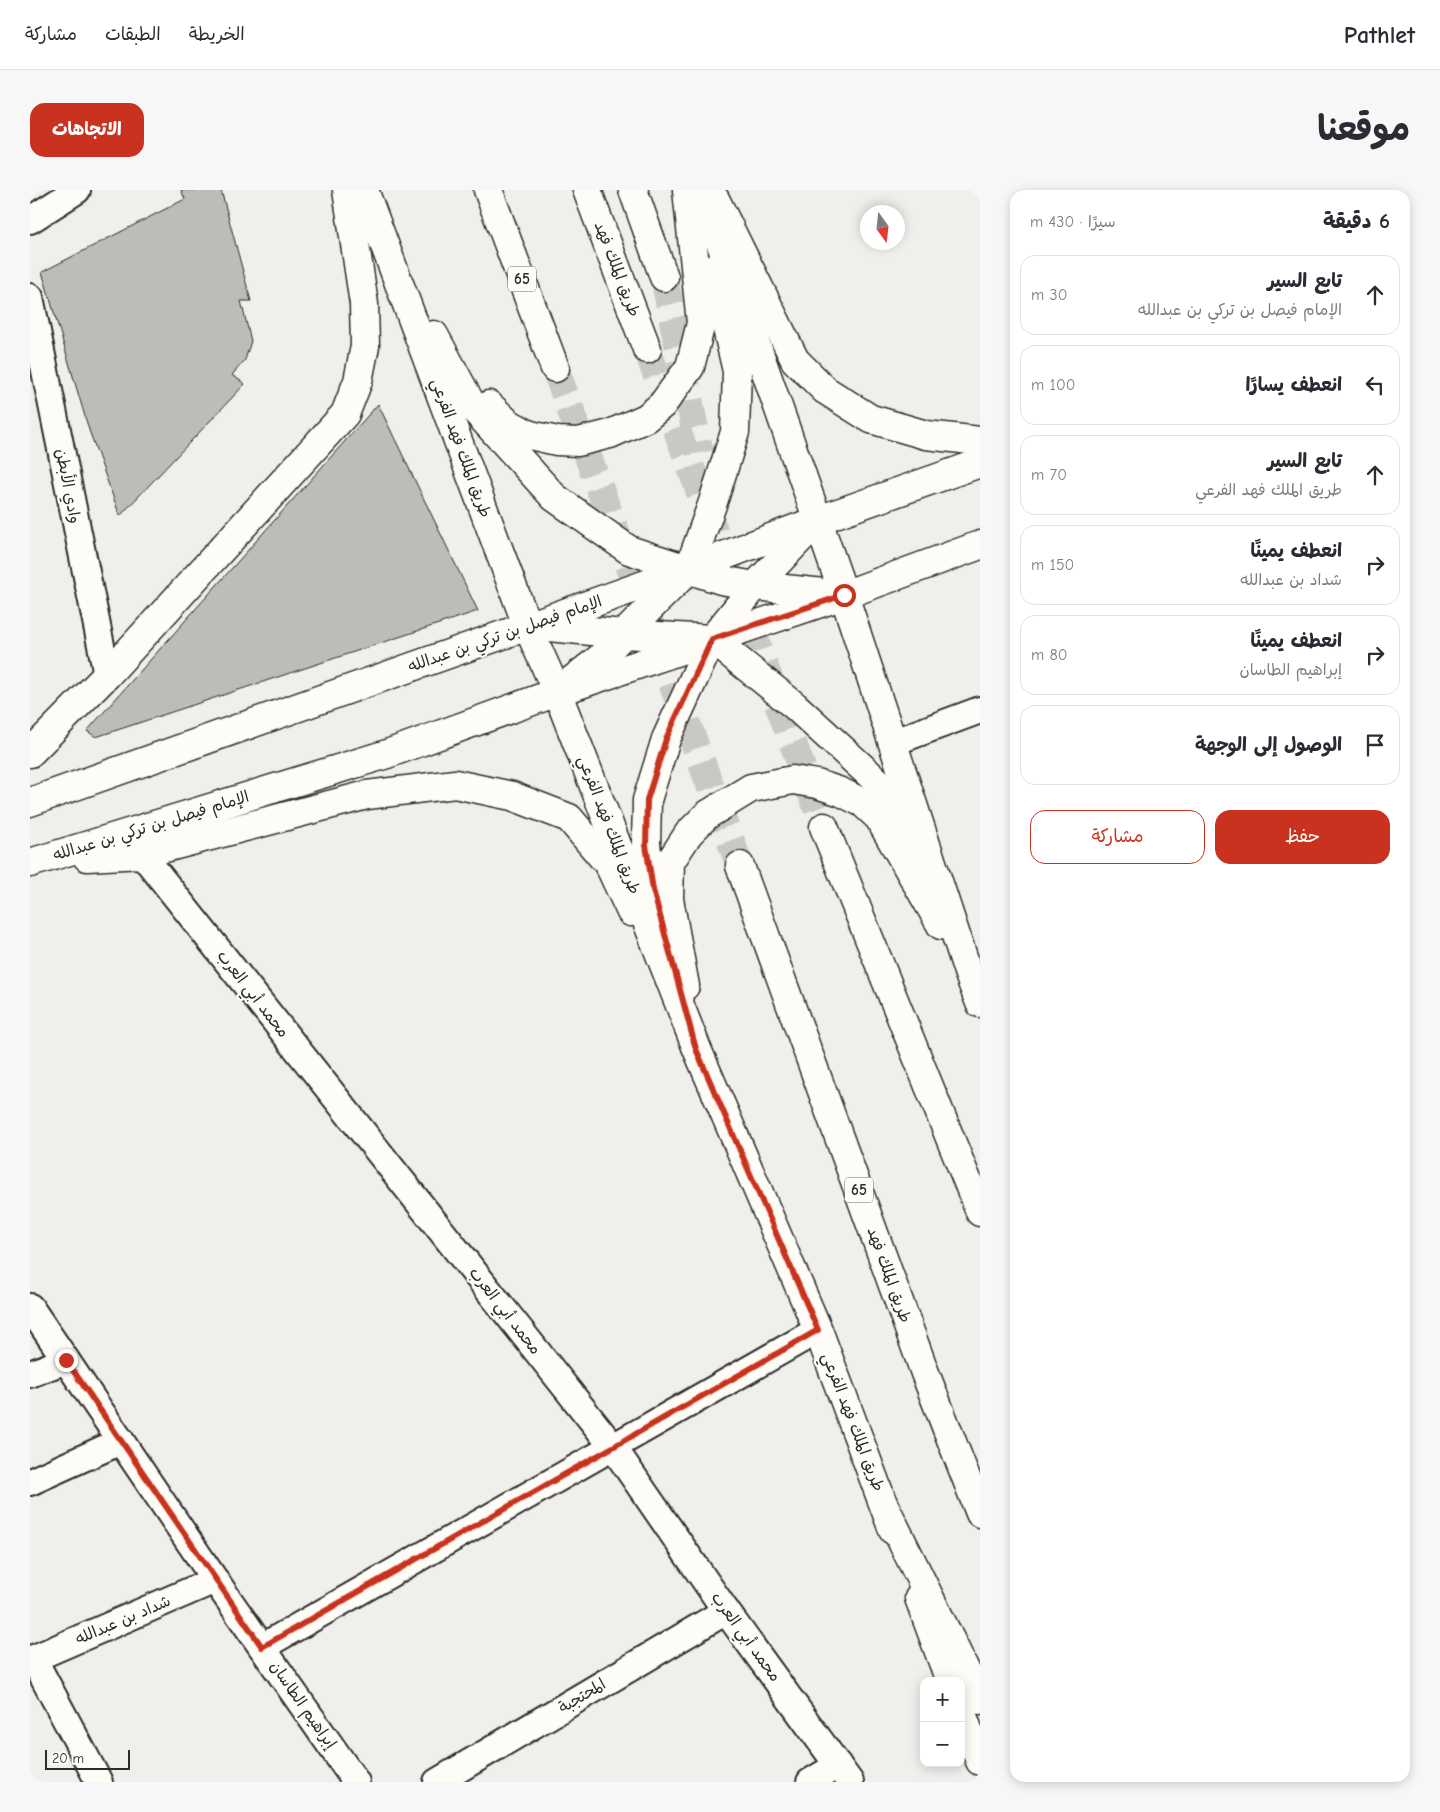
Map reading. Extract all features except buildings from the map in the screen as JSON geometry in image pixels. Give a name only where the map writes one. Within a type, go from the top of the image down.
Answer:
[{"type":"main road","points":[[30,753],[106,674],[345,414],[358,381],[365,346],[364,304],[347,190]]},
{"type":"main road","name":"طريق الملك فهد الفرعي","points":[[364,190],[527,625],[557,692],[696,1049],[818,1330],[948,1677]]},
{"type":"main road","name":"65","points":[[488,190],[555,368]]},
{"type":"main road","name":"طريق الملك فهد","points":[[587,190],[647,349]]},
{"type":"main road","points":[[632,190],[664,277]]},
{"type":"main road","points":[[384,242],[482,398],[508,423],[530,435],[557,441],[578,442],[610,434],[646,418],[662,406],[690,367],[701,323],[687,190]]},
{"type":"main road","points":[[557,692],[599,659],[689,569],[735,432],[737,371],[695,190]]},
{"type":"main road","points":[[702,190],[844,595],[894,742],[968,972]]},
{"type":"main road","points":[[710,190],[795,360],[825,390],[871,419],[926,435],[980,441]]},
{"type":"main road","points":[[384,242],[474,409],[554,497],[630,550],[721,580],[755,586],[844,595]]},
{"type":"main road","name":"الإمام فيصل بن تركي بن عبدالله","points":[[30,802],[689,569],[818,520],[980,463]]},
{"type":"main road","points":[[696,1049],[653,890],[646,845],[647,800],[666,739],[712,639],[755,586],[818,520]]},
{"type":"main road","name":"الإمام فيصل بن تركي بن عبدالله","points":[[33,862],[387,754],[557,692],[844,595],[980,545]]},
{"type":"main road","points":[[527,625],[623,634],[712,639],[794,706],[879,783],[904,825],[980,1003]]},
{"type":"main road","points":[[696,1049],[669,899],[670,862],[689,833],[707,815],[751,788],[793,780],[817,784],[841,792],[863,803],[879,818],[968,972]]},
{"type":"main road","points":[[33,862],[142,854],[367,795],[454,784],[512,796],[569,818],[609,864],[696,1049]]},
{"type":"main road","points":[[824,826],[980,1212]]},
{"type":"main road","name":"طريق الملك فهد","points":[[740,866],[925,1373],[980,1513]]},
{"type":"main road","points":[[884,1507],[980,1700]]},
{"type":"main road","points":[[965,1722],[980,1762]]},
{"type":"street","points":[[30,220],[77,190]]},
{"type":"street","name":"وادي الأبطن","points":[[30,297],[106,674]]},
{"type":"street","points":[[894,742],[980,710]]},
{"type":"street","name":"محمد أبي العرب","points":[[142,854],[613,1447],[726,1611],[844,1773]]},
{"type":"street","name":"إبراهيم الطاسان","points":[[30,1307],[356,1782]]},
{"type":"street","points":[[262,1647],[818,1330]]},
{"type":"street","points":[[30,1374],[66,1360]]},
{"type":"street","points":[[30,1482],[121,1441]]},
{"type":"street","name":"شداد بن عبدالله","points":[[32,1659],[216,1580]]},
{"type":"street","name":"المحتجبة","points":[[437,1782],[726,1611]]},
{"type":"street","points":[[32,1659],[99,1782]]},
{"type":"street","points":[[810,1782],[844,1773]]},
{"type":"tunnel","points":[[664,277],[700,453]]},
{"type":"tunnel","points":[[647,349],[824,827]]},
{"type":"tunnel","points":[[555,368],[740,866]]},
{"type":"route","points":[[66,1360],[262,1647],[818,1330],[696,1049],[653,890],[646,845],[647,800],[666,739],[712,639],[844,595]]}]
